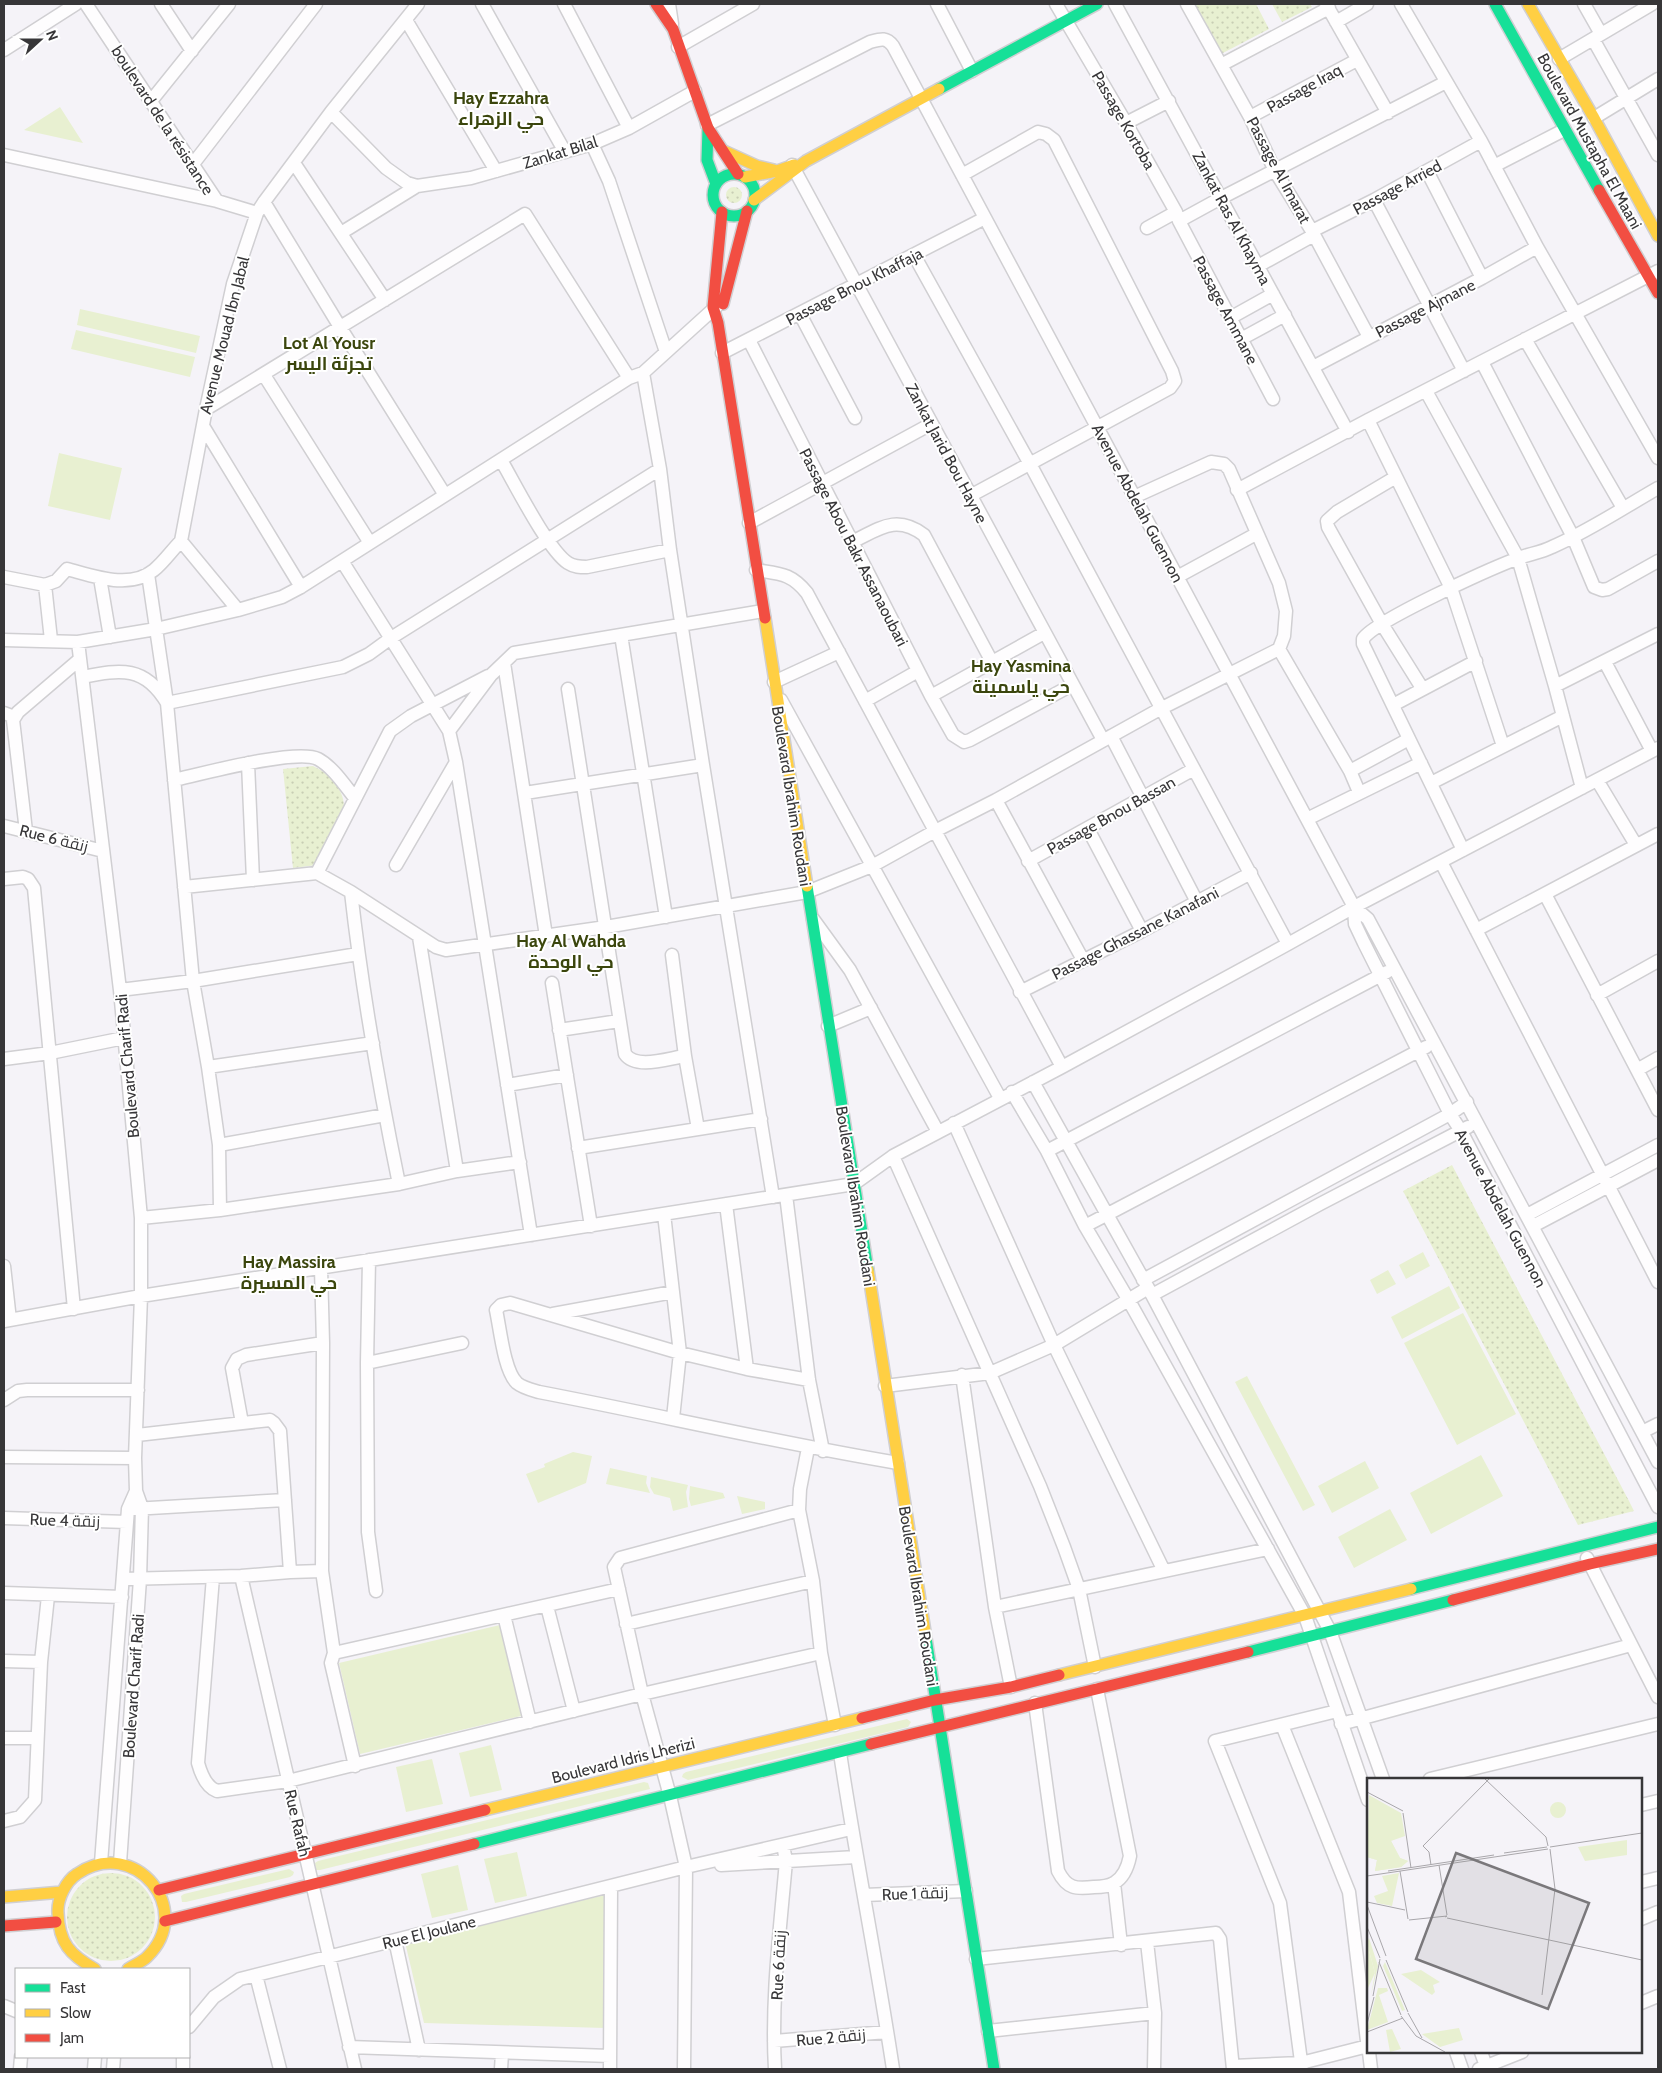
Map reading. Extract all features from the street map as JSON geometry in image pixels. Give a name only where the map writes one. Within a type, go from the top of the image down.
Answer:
[{"type":"main road","points":[[656,4],[673,29],[708,126],[742,176],[753,187],[754,200]]},
{"type":"main road","points":[[719,304],[747,211],[754,200],[793,168],[1097,4]]},
{"type":"main road","name":"Boulevard Mustapha El Maani","points":[[1495,4],[1564,130],[1653,273],[1658,293]]},
{"type":"main road","name":"Boulevard Mustapha El Maani","points":[[1528,4],[1594,118],[1658,236]]},
{"type":"main road","points":[[708,126],[707,160],[716,184]]},
{"type":"main road","points":[[724,151],[758,166],[777,171]]},
{"type":"main road","points":[[747,211],[735,216],[722,212],[716,206],[713,199],[713,191],[716,184],[728,175],[742,176],[793,168]]},
{"type":"main road","name":"Boulevard Ibrahim Roudani","points":[[722,212],[718,324],[722,353],[994,2069]]},
{"type":"main road","name":"Boulevard Idris Lherizi","points":[[159,1890],[935,1700],[1011,1687],[1095,1667],[1658,1527]]},
{"type":"main road","points":[[165,1921],[312,1883],[670,1796],[1034,1703],[1311,1637],[1590,1564],[1658,1550]]},
{"type":"main road","points":[[93,1968],[81,1963],[69,1952],[60,1938],[56,1922],[57,1907],[62,1892],[69,1881],[79,1872],[101,1863],[120,1863],[143,1872],[159,1890],[165,1908],[162,1938],[153,1952],[140,1963],[130,1968]]},
{"type":"main road","points":[[4,1898],[62,1892]]},
{"type":"main road","points":[[4,1926],[56,1922]]},
{"type":"street","points":[[4,50],[76,4]]},
{"type":"street","name":"boulevard de la résistance","points":[[86,4],[217,201],[257,212]]},
{"type":"street","points":[[161,4],[192,51]]},
{"type":"street","points":[[151,101],[229,4]]},
{"type":"street","points":[[193,164],[316,4]]},
{"type":"street","name":"Avenue Mouad Ibn Jabal","points":[[181,541],[202,426],[233,284],[257,212],[331,112],[418,4]]},
{"type":"street","points":[[482,4],[565,152]]},
{"type":"street","points":[[564,4],[629,128]]},
{"type":"street","points":[[669,4],[673,29]]},
{"type":"street","points":[[678,47],[753,4]]},
{"type":"street","name":"Passage Kortoba","points":[[1056,4],[1126,123],[1177,217]]},
{"type":"street","name":"Zankat Ras Al Khayma","points":[[1115,4],[1348,432]]},
{"type":"street","name":"Passage Al Imarat","points":[[1187,4],[1250,117],[1276,170],[1369,336]]},
{"type":"street","points":[[1336,22],[1367,4]]},
{"type":"street","points":[[1401,4],[1481,141],[1537,247],[1658,458]]},
{"type":"street","points":[[1584,4],[1627,98],[1658,155]]},
{"type":"street","points":[[1559,59],[1652,4]]},
{"type":"street","points":[[940,5],[972,71]]},
{"type":"street","points":[[1221,65],[1328,6],[1388,113]]},
{"type":"street","points":[[406,20],[496,171]]},
{"type":"street","name":"Avenue Abdelah Guennon","points":[[708,126],[870,42],[888,40],[893,46],[1354,906],[1368,918],[1658,1462]]},
{"type":"street","name":"Passage Iraq","points":[[1250,117],[1357,60]]},
{"type":"street","points":[[1594,118],[1658,79]]},
{"type":"street","points":[[1147,228],[1221,198],[1446,82]]},
{"type":"street","name":"Zankat Bilal","points":[[341,233],[417,186],[437,184],[496,171],[592,144],[629,128],[694,91]]},
{"type":"street","points":[[1126,123],[1169,101]]},
{"type":"street","points":[[331,112],[386,168],[407,183],[417,186]]},
{"type":"street","points":[[1494,166],[1564,130]]},
{"type":"street","points":[[962,174],[1038,132],[1046,134],[1054,140],[1176,381],[1170,388],[970,496]]},
{"type":"street","name":"Passage Arried","points":[[1258,266],[1313,233],[1481,141]]},
{"type":"street","points":[[592,144],[609,181],[666,352]]},
{"type":"street","points":[[4,155],[217,201]]},
{"type":"street","points":[[294,163],[385,300]]},
{"type":"street","name":"Zankat Jarid Bou Hayne","points":[[793,168],[1072,685],[1143,797],[1197,902]]},
{"type":"street","points":[[1427,171],[1482,278]]},
{"type":"street","points":[[1374,200],[1464,371]]},
{"type":"street","points":[[264,202],[445,495]]},
{"type":"street","points":[[206,409],[524,214],[629,378]]},
{"type":"street","name":"Passage Ammane","points":[[1177,217],[1273,399]]},
{"type":"street","name":"Passage Bnou Khaffaja","points":[[722,353],[985,218]]},
{"type":"street","name":"Passage Ajmane","points":[[1313,367],[1537,247]]},
{"type":"street","points":[[914,255],[1030,464],[1288,944]]},
{"type":"street","points":[[1237,490],[1653,273]]},
{"type":"street","points":[[1230,318],[1273,294]]},
{"type":"street","points":[[4,640],[78,642],[156,629],[238,610],[282,597],[301,587],[629,378],[643,373],[719,304]]},
{"type":"street","points":[[800,314],[854,418]]},
{"type":"street","points":[[1241,339],[1285,315]]},
{"type":"street","points":[[1525,339],[1624,508]]},
{"type":"street","name":"Passage Abou Bakr Assanaoubari","points":[[749,340],[821,484],[953,735],[964,742],[970,740],[1072,685]]},
{"type":"street","points":[[1482,362],[1573,536],[1594,587],[1608,590],[1658,561]]},
{"type":"street","points":[[643,373],[660,469],[681,625],[773,1197]]},
{"type":"street","points":[[264,375],[370,543]]},
{"type":"street","points":[[1426,391],[1518,558],[1582,788]]},
{"type":"street","points":[[1368,420],[1451,588],[1503,746]]},
{"type":"street","points":[[749,523],[931,424]]},
{"type":"street","points":[[202,426],[301,587]]},
{"type":"street","points":[[501,460],[548,540],[561,557],[576,567],[670,550]]},
{"type":"street","points":[[184,887],[317,873],[351,892],[436,947],[446,950],[606,927],[807,892],[872,866],[1160,709],[1278,649],[1284,636],[1286,611],[1279,583],[1229,469],[1224,464],[1211,462],[1134,497]]},
{"type":"street","points":[[167,703],[343,667],[369,654],[391,638],[660,469]]},
{"type":"street","points":[[1396,477],[1337,512],[1327,521],[1328,528],[1382,624],[1422,688]]},
{"type":"street","points":[[1463,850],[1362,640],[1382,624],[1451,588],[1518,558],[1535,555],[1658,488]]},
{"type":"street","points":[[852,542],[880,528],[902,523],[913,527],[924,535],[992,662]]},
{"type":"street","points":[[1177,577],[1256,534]]},
{"type":"street","points":[[4,576],[45,586],[56,581],[68,569],[100,578],[128,580],[148,574],[154,570],[181,541],[238,610]]},
{"type":"street","points":[[342,561],[449,730],[456,762],[531,1235]]},
{"type":"street","points":[[756,570],[786,574],[807,592],[1020,992],[1062,1067]]},
{"type":"street","points":[[148,574],[167,703],[193,982],[208,1066],[219,1145],[220,1210]]},
{"type":"street","points":[[100,578],[110,637]]},
{"type":"street","points":[[45,586],[50,640]]},
{"type":"street","points":[[449,730],[491,675],[514,653],[763,611]]},
{"type":"street","points":[[931,696],[1044,634]]},
{"type":"street","points":[[1555,686],[1658,634]]},
{"type":"street","points":[[621,635],[666,917]]},
{"type":"street","name":"Boulevard Charif Radi","points":[[78,642],[120,990],[141,1218],[141,1296],[135,1458],[136,1491],[128,1516],[101,1863]]},
{"type":"street","points":[[1278,649],[1350,772],[1359,792]]},
{"type":"street","points":[[839,652],[775,686],[872,866],[1006,1095],[1047,1151],[1085,1226],[1128,1299],[1305,1616],[1367,1793]]},
{"type":"street","points":[[26,831],[9,716],[18,712],[80,659]]},
{"type":"street","points":[[1393,705],[1476,661]]},
{"type":"street","points":[[4,1266],[7,1321],[141,1296],[854,1184],[893,1156],[1062,1067],[1354,906],[1655,750],[1605,662]]},
{"type":"street","points":[[504,663],[546,936]]},
{"type":"street","points":[[865,701],[918,671]]},
{"type":"street","points":[[83,677],[106,672],[137,674],[148,679],[159,689],[167,703]]},
{"type":"street","points":[[317,873],[390,731],[411,716],[491,675]]},
{"type":"street","points":[[568,689],[625,1054],[633,1062],[647,1062],[685,1056]]},
{"type":"street","points":[[1431,783],[1563,716]]},
{"type":"street","points":[[1350,772],[1409,739]]},
{"type":"street","points":[[174,780],[248,763],[307,755],[318,759],[355,798]]},
{"type":"street","points":[[396,865],[456,762]]},
{"type":"street","points":[[248,763],[253,880]]},
{"type":"street","points":[[1307,819],[1421,763]]},
{"type":"street","points":[[525,793],[703,765]]},
{"type":"street","name":"Passage Bnou Bassan","points":[[1028,861],[1194,769]]},
{"type":"street","points":[[1597,780],[1636,845]]},
{"type":"street","points":[[996,800],[1083,960]]},
{"type":"street","name":"Rue 6 زنقة","points":[[4,826],[103,851]]},
{"type":"street","points":[[1088,829],[1142,930]]},
{"type":"street","points":[[1476,930],[1658,834]]},
{"type":"street","points":[[1441,862],[1658,1282]]},
{"type":"street","name":"Passage Ghassane Kanafani","points":[[1020,992],[1251,873]]},
{"type":"street","points":[[4,879],[23,877],[28,879],[34,888],[74,1309]]},
{"type":"street","points":[[351,892],[358,954],[372,1043],[399,1184]]},
{"type":"street","points":[[1545,894],[1658,1110]]},
{"type":"street","name":"Avenue Abdelah Guennon","points":[[1354,906],[1355,924],[1380,976],[1450,1114],[1461,1131],[1658,1507]]},
{"type":"street","points":[[811,917],[850,970],[938,1132]]},
{"type":"street","points":[[419,936],[457,1172]]},
{"type":"street","points":[[120,990],[193,982],[358,954]]},
{"type":"street","points":[[672,955],[685,1056],[698,1129]]},
{"type":"street","points":[[1598,995],[1658,962]]},
{"type":"street","points":[[1047,1151],[1394,968]]},
{"type":"street","points":[[552,983],[591,1226]]},
{"type":"street","points":[[828,1026],[871,1008]]},
{"type":"street","points":[[559,1030],[619,1021]]},
{"type":"street","points":[[4,1059],[50,1053],[124,1038]]},
{"type":"street","points":[[208,1066],[372,1043]]},
{"type":"street","points":[[1085,1226],[1434,1043]]},
{"type":"street","points":[[1637,1070],[1658,1058]]},
{"type":"street","points":[[507,1085],[567,1075]]},
{"type":"street","points":[[1033,1082],[1148,1288],[1330,1631],[1383,1778]]},
{"type":"street","points":[[885,1386],[990,1373],[1054,1346],[1128,1299],[1450,1114],[1467,1102]]},
{"type":"street","points":[[219,1145],[385,1115]]},
{"type":"street","points":[[578,1148],[761,1119]]},
{"type":"street","points":[[1148,1288],[1320,1204],[1461,1131],[1476,1121]]},
{"type":"street","points":[[954,1123],[1054,1346],[1164,1571]]},
{"type":"street","points":[[1530,1220],[1605,1180],[1658,1145]]},
{"type":"street","points":[[893,1156],[1040,1486],[1079,1589],[1095,1667]]},
{"type":"street","points":[[1605,1180],[1658,1160]]},
{"type":"street","points":[[141,1218],[220,1210],[399,1184],[520,1162]]},
{"type":"street","points":[[786,1195],[810,1380],[823,1451]]},
{"type":"street","points":[[726,1204],[748,1369]]},
{"type":"street","points":[[664,1214],[680,1353],[673,1418]]},
{"type":"street","points":[[369,1260],[367,1363],[368,1532],[370,1560],[376,1591]]},
{"type":"street","points":[[321,1268],[323,1343],[322,1571],[334,1653],[331,1663],[355,1766]]},
{"type":"street","points":[[550,1314],[673,1292]]},
{"type":"street","points":[[810,1380],[748,1369],[680,1353],[510,1303],[497,1308],[508,1367],[516,1382],[539,1392],[673,1418],[823,1451],[898,1463]]},
{"type":"street","points":[[242,1423],[232,1368],[237,1359],[246,1355],[323,1343]]},
{"type":"street","points":[[367,1363],[462,1343]]},
{"type":"street","points":[[962,1375],[995,1607],[1011,1687]]},
{"type":"street","points":[[4,1400],[18,1391],[27,1390],[138,1390]]},
{"type":"street","points":[[137,1435],[270,1420],[277,1426],[280,1431],[290,1572]]},
{"type":"street","points":[[1642,1432],[1658,1424]]},
{"type":"street","points":[[808,1448],[800,1489],[799,1510],[813,1581],[821,1653],[835,1725]]},
{"type":"street","points":[[4,1457],[135,1458]]},
{"type":"street","points":[[136,1491],[142,1508]]},
{"type":"street","name":"Rue 4 زنقة","points":[[4,1518],[128,1516],[142,1508],[285,1500]]},
{"type":"street","name":"Boulevard Charif Radi","points":[[120,1863],[140,1579],[142,1508]]},
{"type":"street","points":[[684,2069],[686,1867],[663,1767],[642,1694],[614,1567],[620,1558],[799,1510]]},
{"type":"street","points":[[1581,1547],[1658,1697]]},
{"type":"street","points":[[995,1607],[1268,1549]]},
{"type":"street","points":[[124,1578],[213,1577],[322,1571]]},
{"type":"street","name":"Rue Rafah","points":[[241,1576],[354,2069]]},
{"type":"street","points":[[213,1577],[198,1763],[211,1789],[217,1791],[288,1781],[355,1766],[642,1694],[821,1653]]},
{"type":"street","points":[[626,1624],[813,1581]]},
{"type":"street","points":[[334,1653],[619,1590]]},
{"type":"street","points":[[4,1593],[48,1596],[122,1597]]},
{"type":"street","points":[[4,1821],[20,1817],[35,1800],[40,1662],[48,1596]]},
{"type":"street","points":[[548,1606],[574,1711]]},
{"type":"street","points":[[504,1615],[530,1722]]},
{"type":"street","points":[[1342,1724],[1631,1645]]},
{"type":"street","points":[[4,1661],[40,1662]]},
{"type":"street","points":[[1034,1703],[1058,1871],[1066,1882],[1078,1889],[1114,1883],[1125,1871],[1130,1856],[1097,1689]]},
{"type":"street","points":[[1302,2066],[1280,1903],[1215,1740],[1337,1711]]},
{"type":"street","points":[[1434,1778],[1658,1724]]},
{"type":"street","points":[[1282,1725],[1349,1892],[1367,2041]]},
{"type":"street","points":[[4,1738],[36,1738]]},
{"type":"street","points":[[840,1753],[851,1829],[893,2069]]},
{"type":"street","points":[[1642,1805],[1658,1801]]},
{"type":"street","points":[[686,1867],[851,1829]]},
{"type":"street","name":"Rue 6 زنقة","points":[[775,2069],[774,2042],[777,1963],[786,1861],[783,1844]]},
{"type":"street","points":[[686,1867],[856,1857]]},
{"type":"street","name":"Rue El Joulane","points":[[190,2026],[214,1997],[227,1986],[240,1979],[686,1867]]},
{"type":"street","points":[[1642,1882],[1658,1878]]},
{"type":"street","points":[[1114,1883],[1121,1945]]},
{"type":"street","points":[[610,2069],[611,1887]]},
{"type":"street","name":"Rue 1 زنقة","points":[[864,1895],[966,1891]]},
{"type":"street","points":[[1642,1919],[1658,1912]]},
{"type":"street","points":[[976,1960],[1121,1945],[1213,1933],[1219,1936],[1233,2068],[1302,2066],[1367,2049]]},
{"type":"street","points":[[396,1940],[419,2050]]},
{"type":"street","points":[[1147,1942],[1155,2013],[1154,2069]]},
{"type":"street","points":[[256,1975],[280,2069]]},
{"type":"street","points":[[1642,2003],[1658,1996]]},
{"type":"street","points":[[988,2031],[1155,2013]]},
{"type":"street","name":"Rue 2 زنقة","points":[[774,2042],[887,2032]]},
{"type":"street","points":[[350,2047],[610,2056]]},
{"type":"street","points":[[501,2069],[502,2053]]},
{"type":"street","points":[[1369,2053],[1371,2069]]},
{"type":"street","points":[[1456,2053],[1462,2069]]},
{"type":"street","points":[[1481,2053],[1484,2068],[1520,2053]]},
{"type":"green space","points":[[1195,4],[1256,4],[1269,29],[1221,54]]},
{"type":"green space","points":[[1272,4],[1310,4],[1312,7],[1282,22]]},
{"type":"green space","points":[[60,107],[83,143],[24,130]]},
{"type":"green space","points":[[731,187],[737,187],[742,192],[740,201],[731,203],[726,198],[726,192]]},
{"type":"green space","points":[[80,309],[200,336],[196,353],[77,325]]},
{"type":"green space","points":[[76,330],[195,357],[190,377],[71,349]]},
{"type":"green space","points":[[59,453],[122,468],[110,520],[48,506]]},
{"type":"green space","points":[[313,766],[325,773],[335,783],[342,795],[344,808],[317,865],[293,868],[283,769]]},
{"type":"green space","points":[[1452,1165],[1634,1511],[1578,1525],[1403,1191]]},
{"type":"green space","points":[[1423,1252],[1430,1266],[1406,1279],[1399,1265]]},
{"type":"green space","points":[[1388,1270],[1396,1284],[1377,1294],[1370,1280]]},
{"type":"green space","points":[[1449,1286],[1460,1308],[1402,1339],[1391,1317]]},
{"type":"green space","points":[[1463,1313],[1516,1414],[1457,1445],[1404,1343]]},
{"type":"green space","points":[[1247,1376],[1315,1505],[1303,1511],[1235,1382]]},
{"type":"green space","points":[[573,1452],[592,1456],[586,1483],[538,1503],[526,1474],[545,1467],[544,1464]]},
{"type":"green space","points":[[1481,1455],[1503,1496],[1431,1534],[1410,1493]]},
{"type":"green space","points":[[1365,1461],[1379,1488],[1332,1513],[1318,1486]]},
{"type":"green space","points":[[610,1468],[647,1476],[646,1483],[650,1493],[606,1484]]},
{"type":"green space","points":[[651,1477],[688,1485],[686,1492],[688,1507],[673,1511],[670,1498],[654,1494],[650,1487]]},
{"type":"green space","points":[[690,1486],[723,1493],[725,1498],[691,1506],[689,1499]]},
{"type":"green space","points":[[737,1496],[765,1502],[765,1509],[742,1514]]},
{"type":"green space","points":[[1390,1509],[1407,1540],[1354,1568],[1338,1537]]},
{"type":"green space","points":[[500,1625],[521,1716],[360,1754],[339,1663]]},
{"type":"green space","points":[[907,1719],[911,1722],[908,1727],[688,1780],[682,1777],[686,1772]]},
{"type":"green space","points":[[491,1745],[502,1790],[470,1797],[459,1753]]},
{"type":"green space","points":[[432,1759],[443,1804],[406,1812],[396,1767]]},
{"type":"green space","points":[[644,1782],[648,1783],[650,1789],[316,1870],[315,1863],[318,1861]]},
{"type":"green space","points":[[517,1852],[527,1896],[495,1903],[484,1859]]},
{"type":"green space","points":[[458,1865],[468,1910],[432,1918],[421,1874]]},
{"type":"green space","points":[[289,1869],[294,1872],[290,1877],[182,1902],[181,1896],[184,1894]]},
{"type":"green space","points":[[111,1873],[128,1876],[136,1880],[148,1892],[152,1900],[155,1917],[152,1934],[148,1942],[136,1954],[128,1958],[111,1961],[94,1958],[86,1954],[74,1942],[70,1934],[67,1917],[70,1900],[74,1892],[86,1880],[94,1876]]},
{"type":"green space","points":[[605,1895],[605,2028],[424,2023],[405,1942]]},
{"type":"traffic: fast","points":[[939,89],[1097,4]]},
{"type":"traffic: fast","points":[[1495,4],[1599,190]]},
{"type":"traffic: fast","points":[[708,128],[707,160],[716,184]]},
{"type":"traffic: fast","points":[[734,174],[749,180],[755,195],[749,210],[734,216],[719,210],[713,195],[719,180],[734,174]]},
{"type":"traffic: fast","points":[[807,886],[868,1270]]},
{"type":"traffic: fast","points":[[1411,1589],[1658,1527]]},
{"type":"traffic: fast","points":[[1248,1652],[1453,1600]]},
{"type":"traffic: fast","points":[[926,1638],[994,2069]]},
{"type":"traffic: fast","points":[[474,1844],[871,1744]]},
{"type":"traffic: slow","points":[[1528,4],[1594,118],[1658,236]]},
{"type":"traffic: slow","points":[[754,200],[806,161],[939,89]]},
{"type":"traffic: slow","points":[[724,151],[757,166],[774,170]]},
{"type":"traffic: slow","points":[[745,177],[777,171],[794,165]]},
{"type":"traffic: slow","points":[[765,618],[807,886]]},
{"type":"traffic: slow","points":[[868,1270],[926,1638]]},
{"type":"traffic: slow","points":[[1059,1675],[1411,1589]]},
{"type":"traffic: slow","points":[[485,1810],[862,1718]]},
{"type":"traffic: slow","points":[[93,1968],[79,1959],[68,1947],[61,1932],[58,1908],[61,1896],[73,1877],[99,1864],[119,1864],[138,1871],[152,1883],[162,1900],[165,1919],[160,1938],[147,1957],[130,1968]]},
{"type":"traffic: slow","points":[[4,1897],[62,1892]]},
{"type":"traffic: jam","points":[[656,4],[673,29],[708,128],[738,174]]},
{"type":"traffic: jam","points":[[1599,190],[1658,293]]},
{"type":"traffic: jam","points":[[723,304],[747,211]]},
{"type":"traffic: jam","points":[[722,212],[713,307],[718,323],[765,618]]},
{"type":"traffic: jam","points":[[1453,1600],[1590,1564],[1658,1549]]},
{"type":"traffic: jam","points":[[871,1744],[1248,1652]]},
{"type":"traffic: jam","points":[[862,1718],[935,1700],[1011,1687],[1059,1675]]},
{"type":"traffic: jam","points":[[159,1890],[485,1810]]},
{"type":"traffic: jam","points":[[165,1921],[474,1844]]},
{"type":"traffic: jam","points":[[4,1926],[56,1922]]},
{"type":"district","name":"Hay Ezzahra حي الزهراء","points":[[501,108]]},
{"type":"district","name":"Lot Al Yousr تجزئة اليسر","points":[[329,353]]},
{"type":"district","name":"Hay Yasmina حي ياسمينة","points":[[1021,676]]},
{"type":"district","name":"Hay Al Wahda حي الوحدة","points":[[571,951]]},
{"type":"district","name":"Hay Massira حي المسيرة","points":[[289,1272]]}]
